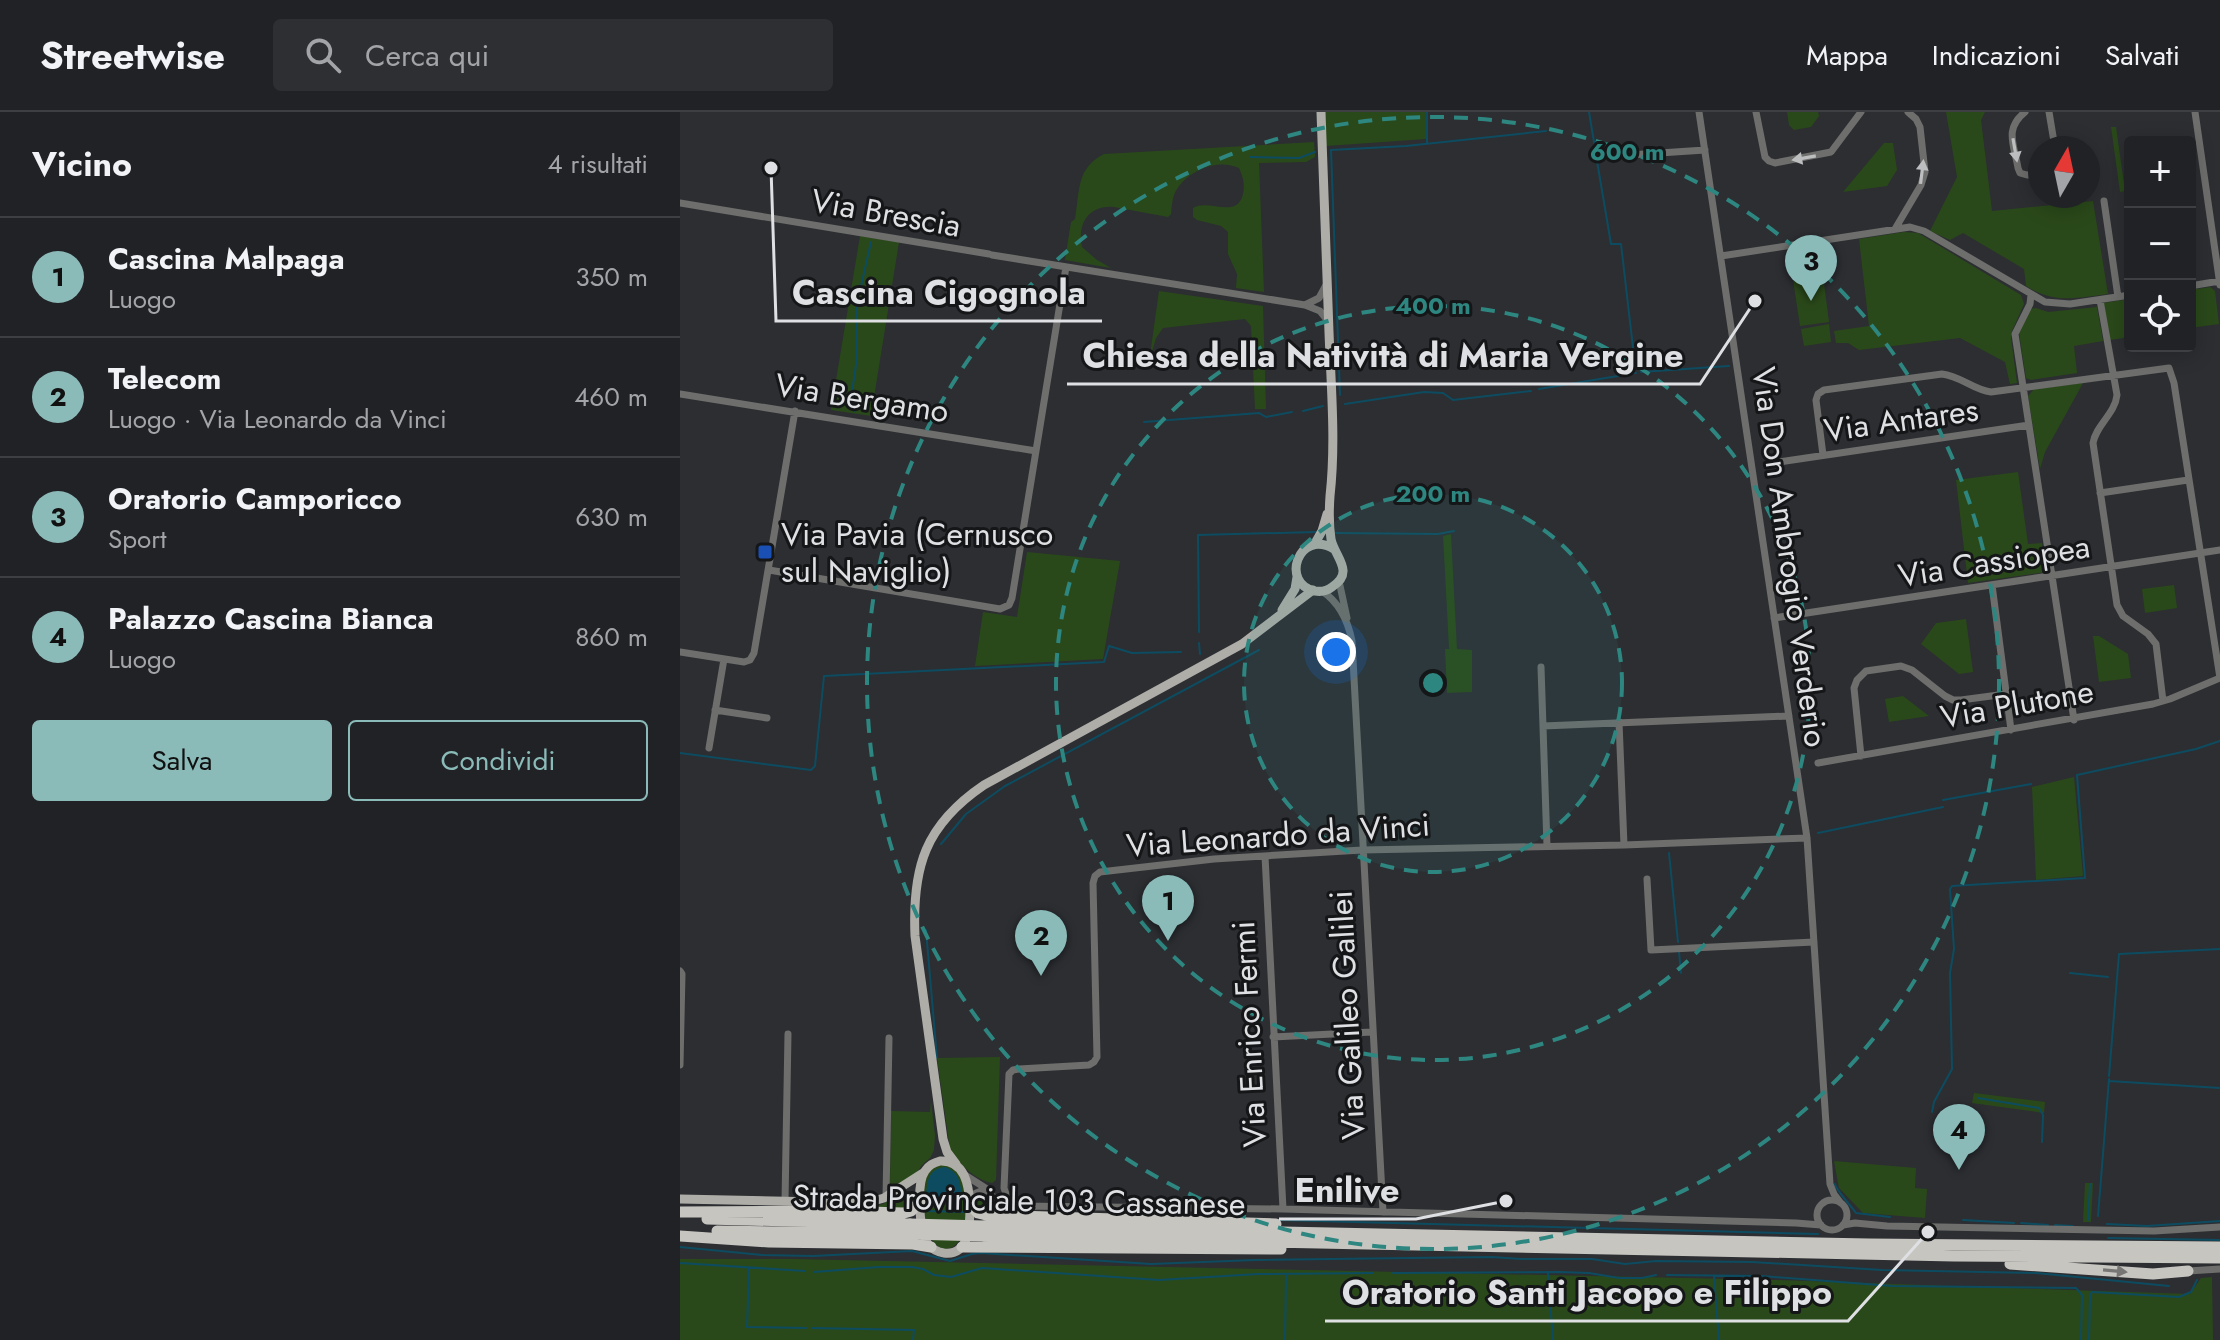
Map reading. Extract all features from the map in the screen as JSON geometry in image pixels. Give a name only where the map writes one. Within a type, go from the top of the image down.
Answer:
[{"type":"highway","points":[[680,1212],[904,1213],[911,1211],[920,1199]]},
{"type":"highway","points":[[969,1202],[977,1213],[986,1215],[1293,1225],[1456,1235]]},
{"type":"highway","name":"Strada Provinciale 103 Cassanese","points":[[680,1219],[1474,1246],[2220,1258]]},
{"type":"highway","name":"Strada Provinciale 103 Cassanese","points":[[680,1233],[910,1229]]},
{"type":"highway","name":"Strada Provinciale 103 Cassanese","points":[[984,1231],[2220,1247]]},
{"type":"highway","points":[[680,1233],[769,1242],[913,1244],[931,1247]]},
{"type":"highway","points":[[962,1247],[1186,1250],[1474,1246]]},
{"type":"highway","points":[[1954,1256],[2000,1263],[2142,1273],[2188,1271]]},
{"type":"main road","points":[[943,1139],[926,1170],[920,1199],[924,1235],[931,1247],[947,1253],[962,1247],[968,1234],[969,1202],[965,1175],[947,1152],[943,1139],[914,921],[920,865],[931,839],[956,807],[992,780],[1242,644],[1318,591],[1333,587],[1342,573],[1343,563],[1334,549],[1330,531],[1333,444],[1321,112]]},
{"type":"main road","points":[[1314,545],[1322,531],[1330,503]]},
{"type":"main road","points":[[1273,623],[1295,589],[1299,555],[1314,545],[1334,549]]},
{"type":"main road","points":[[1297,577],[1304,585],[1318,591]]},
{"type":"main road","points":[[680,1199],[866,1203],[886,1197],[941,1161],[956,1164]]},
{"type":"main road","points":[[897,1190],[909,1188],[920,1199]]},
{"type":"street","name":"Via Don Ambrogio Verderio","points":[[1699,112],[1807,838],[1830,1184]]},
{"type":"street","points":[[1756,112],[1765,158],[1775,163],[1831,152],[1861,112]]},
{"type":"street","points":[[1895,229],[1921,185],[1925,172],[1920,127],[1908,112]]},
{"type":"street","points":[[2025,112],[2012,127],[2019,170],[2028,174]]},
{"type":"street","points":[[2049,112],[2053,136]]},
{"type":"street","points":[[2195,112],[2220,283],[2196,285]]},
{"type":"street","points":[[1599,157],[1705,150]]},
{"type":"street","points":[[2104,201],[2118,297]]},
{"type":"street","name":"Via Brescia","points":[[680,203],[1305,305]]},
{"type":"street","points":[[1721,256],[1910,227],[1924,231],[2031,295],[2053,304],[2124,296]]},
{"type":"street","points":[[769,570],[1000,609],[1009,605],[1066,267]]},
{"type":"street","points":[[1305,305],[1319,298],[1327,282]]},
{"type":"street","points":[[2031,295],[2030,304],[2015,334],[2074,720]]},
{"type":"street","points":[[2100,300],[2115,375],[2116,403],[2093,441],[2110,567],[2119,611],[2149,635],[2156,645],[2163,701]]},
{"type":"street","points":[[1305,305],[1320,311],[1328,321]]},
{"type":"street","points":[[1823,455],[1816,400],[1824,390],[1942,374],[1954,376],[1986,391],[2167,367],[2174,383],[2220,678]]},
{"type":"street","name":"Via Bergamo","points":[[680,394],[1036,451]]},
{"type":"street","points":[[680,652],[747,662],[755,650],[795,411]]},
{"type":"street","name":"Via Antares","points":[[1779,462],[2029,425]]},
{"type":"street","points":[[2100,493],[2188,480]]},
{"type":"street","name":"Via Cassiopea","points":[[1774,618],[2220,550]]},
{"type":"street","name":"Via Galileo Galilei","points":[[1339,581],[1347,624]]},
{"type":"street","points":[[1992,585],[2011,730]]},
{"type":"street","name":"Via Galileo Galilei","points":[[1318,591],[1338,605],[1352,641],[1383,1212]]},
{"type":"street","points":[[709,748],[724,659]]},
{"type":"street","points":[[1541,667],[1547,846]]},
{"type":"street","points":[[1861,756],[1854,688],[1866,671],[1906,667],[1945,696],[1957,700],[2006,694]]},
{"type":"street","name":"Via Plutone","points":[[1818,763],[2074,720],[2163,701],[2220,678]]},
{"type":"street","points":[[715,710],[767,718]]},
{"type":"street","points":[[1543,726],[1789,716]]},
{"type":"street","points":[[1619,722],[1624,845]]},
{"type":"street","name":"Via Leonardo da Vinci","points":[[1004,1188],[1007,1081],[1010,1073],[1019,1069],[1088,1065],[1093,1064],[1097,1057],[1093,883],[1096,874],[1104,870],[1214,859],[1362,850],[1807,838]]},
{"type":"street","name":"Via Enrico Fermi","points":[[1265,856],[1283,1209]]},
{"type":"street","points":[[1647,879],[1651,950],[1814,942]]},
{"type":"street","points":[[680,1065],[681,973]]},
{"type":"street","points":[[1273,1037],[1372,1032]]},
{"type":"street","points":[[785,1201],[788,1034]]},
{"type":"street","points":[[886,1197],[889,1038]]},
{"type":"street","points":[[965,1175],[997,1197]]},
{"type":"street","points":[[1824,1202],[1830,1184]]},
{"type":"street","points":[[1830,1184],[1847,1213],[1843,1225]]},
{"type":"street","points":[[997,1197],[1002,1195],[1004,1188]]},
{"type":"street","points":[[1004,1188],[1007,1197],[1018,1206]]},
{"type":"street","points":[[969,1202],[974,1194],[981,1191],[1018,1206],[1283,1209],[1796,1223],[1821,1225],[1833,1230],[1852,1223],[2154,1231],[2220,1227]]},
{"type":"street","points":[[1796,1223],[1807,1221],[1824,1202],[1833,1199],[1840,1202]]},
{"type":"street","points":[[1847,1213],[1860,1221],[1884,1226]]},
{"type":"street","points":[[1816,1214],[1821,1225]]},
{"type":"street","points":[[2188,1271],[2220,1269]]},
{"type":"green space","points":[[1325,112],[1426,112],[1426,139],[1326,146]]},
{"type":"green space","points":[[1787,112],[1818,112],[1819,116],[1811,127],[1794,130],[1789,125]]},
{"type":"green space","points":[[1946,112],[1985,112],[1981,120],[1992,211],[2028,207],[2094,208],[2108,294],[2066,298],[2037,292],[2026,286],[2024,269],[1963,233],[1950,240],[1930,231],[1957,177]]},
{"type":"green space","points":[[2111,127],[2116,127],[2124,184],[2124,191],[2120,192]]},
{"type":"green space","points":[[1314,142],[1315,157],[1306,162],[1259,163],[1264,292],[1236,288],[1237,274],[1228,254],[1228,232],[1221,226],[1193,217],[1193,208],[1199,206],[1228,207],[1240,202],[1244,190],[1243,178],[1239,168],[1231,165],[1213,165],[1189,176],[1175,192],[1168,217],[1114,207],[1092,212],[1081,230],[1082,247],[1111,268],[1065,260],[1081,181],[1088,166],[1104,154]]},
{"type":"green space","points":[[1884,143],[1893,143],[1897,170],[1887,186],[1843,192]]},
{"type":"green space","points":[[1904,232],[1918,233],[2021,295],[2024,304],[2011,338],[2017,383],[2010,384],[2005,362],[1960,338],[1859,350],[1848,343],[1836,343],[1834,331],[1869,326],[1859,239]]},
{"type":"green space","points":[[860,236],[899,242],[871,416],[831,410]]},
{"type":"green space","points":[[1823,276],[1829,322],[1800,326],[1793,280]]},
{"type":"green space","points":[[2210,287],[2215,291],[2219,324],[2196,327],[2196,289]]},
{"type":"green space","points":[[1159,291],[1263,306],[1266,409],[1255,409],[1251,326],[1245,319],[1163,328],[1156,338],[1149,362]]},
{"type":"green space","points":[[2124,300],[2124,338],[2110,340],[2103,303]]},
{"type":"green space","points":[[2097,307],[2103,341],[2074,346],[2077,373],[2031,380],[2026,378],[2019,333],[2030,309],[2048,312]]},
{"type":"green space","points":[[1829,324],[1831,342],[1804,346],[1801,329]]},
{"type":"green space","points":[[2083,383],[2045,452],[2040,469],[2028,396],[2034,389]]},
{"type":"green space","points":[[2018,472],[2028,544],[2042,543],[2046,572],[1968,583],[1956,480]]},
{"type":"green space","points":[[1451,534],[1457,649],[1472,650],[1472,692],[1447,693],[1445,649],[1449,649],[1443,536]]},
{"type":"green space","points":[[1027,552],[1120,561],[1103,659],[975,666],[983,612],[1017,617]]},
{"type":"green space","points":[[2174,585],[2177,608],[2145,613],[2142,589]]},
{"type":"green space","points":[[1966,619],[1973,672],[1959,674],[1921,644],[1936,623]]},
{"type":"green space","points":[[2093,636],[2099,636],[2128,654],[2131,678],[2099,682]]},
{"type":"green space","points":[[1903,696],[1929,716],[1889,722],[1885,699]]},
{"type":"green space","points":[[2074,777],[2083,876],[2036,880],[2032,787]]},
{"type":"green space","points":[[1000,1057],[996,1180],[992,1183],[968,1170],[950,1149],[937,1058]]},
{"type":"green space","points":[[1974,1093],[2045,1102],[2044,1113],[1972,1103]]},
{"type":"green space","points":[[931,1101],[934,1150],[914,1177],[891,1186],[891,1111],[930,1112]]},
{"type":"green space","points":[[1834,1161],[1916,1168],[1915,1188],[1927,1189],[1925,1218],[1863,1213],[1839,1188]]},
{"type":"green space","points":[[940,1165],[957,1171],[966,1202],[961,1238],[946,1249],[932,1239],[923,1203],[930,1170]]},
{"type":"green space","points":[[2085,1183],[2093,1183],[2091,1222],[2083,1222]]},
{"type":"green space","points":[[901,1193],[913,1199],[907,1208],[860,1210],[883,1204]]},
{"type":"green space","points":[[982,1195],[1010,1209],[1059,1213],[986,1215],[974,1204],[976,1197]]},
{"type":"green space","points":[[680,1259],[1776,1280],[2190,1294],[2201,1278],[2212,1277],[2213,1340],[680,1340]]},
{"type":"water","points":[[945,1167],[957,1176],[962,1198],[926,1198],[931,1174]]},
{"type":"waterway","points":[[1427,112],[1427,143]]},
{"type":"waterway","points":[[1589,112],[1596,154]]},
{"type":"waterway","points":[[1340,395],[1331,150],[1406,146],[1546,131]]},
{"type":"waterway","points":[[1250,157],[1299,158],[1315,152]]},
{"type":"waterway","points":[[1597,161],[1611,244],[1621,244],[1635,365]]},
{"type":"waterway","points":[[854,411],[852,392],[857,358],[857,304],[871,242]]},
{"type":"waterway","points":[[1641,372],[1729,366]]},
{"type":"waterway","points":[[1539,389],[1630,374]]},
{"type":"waterway","points":[[1345,404],[1424,392],[1443,393],[1453,400],[1531,391]]},
{"type":"waterway","points":[[1303,411],[1323,406]]},
{"type":"waterway","points":[[1144,422],[1259,413],[1266,417],[1292,412]]},
{"type":"waterway","points":[[1336,533],[1438,534],[1454,531]]},
{"type":"waterway","points":[[1199,632],[1198,535],[1316,532]]},
{"type":"waterway","points":[[1199,643],[1200,654]]},
{"type":"waterway","points":[[680,753],[811,770],[815,766],[824,676],[1104,662],[1109,646],[1132,653],[1181,652]]},
{"type":"waterway","points":[[941,844],[966,814],[1005,786],[1259,650]]},
{"type":"waterway","points":[[1932,1112],[1934,1102],[1952,1069],[1952,886],[2085,878],[2077,775],[2220,741]]},
{"type":"waterway","points":[[1943,800],[2031,784]]},
{"type":"waterway","points":[[1818,833],[1943,807]]},
{"type":"waterway","points":[[1669,853],[1678,942]]},
{"type":"waterway","points":[[926,930],[937,1058]]},
{"type":"waterway","points":[[2109,1076],[2119,954],[2220,949]]},
{"type":"waterway","points":[[1679,952],[1681,973]]},
{"type":"waterway","points":[[2070,973],[2108,977]]},
{"type":"waterway","points":[[2098,1216],[2109,1079]]},
{"type":"waterway","points":[[2109,1081],[2220,1088]]},
{"type":"waterway","points":[[1978,1098],[2039,1108],[2043,1115],[2042,1142]]},
{"type":"waterway","points":[[1835,1184],[1856,1213],[1890,1217]]},
{"type":"waterway","points":[[2088,1220],[2090,1184]]},
{"type":"waterway","points":[[928,1211],[963,1212]]},
{"type":"waterway","points":[[1279,1220],[1818,1234]]},
{"type":"waterway","points":[[1963,1220],[2014,1223]]},
{"type":"waterway","points":[[2107,1224],[2147,1226],[2220,1221]]},
{"type":"waterway","points":[[2021,1223],[2048,1225]]},
{"type":"waterway","points":[[2055,1225],[2073,1226]]},
{"type":"waterway","points":[[2108,1238],[2220,1240]]},
{"type":"waterway","points":[[680,1247],[762,1255],[912,1251],[950,1261],[981,1253],[1151,1264],[1492,1257],[1592,1259],[1625,1264],[1656,1261],[1752,1262],[1882,1270],[2036,1273],[2169,1286]]},
{"type":"waterway","points":[[680,1263],[805,1271]]},
{"type":"waterway","points":[[814,1272],[912,1267],[951,1277],[982,1268],[1159,1280],[1258,1274],[1373,1273]]},
{"type":"waterway","points":[[749,1269],[747,1327],[806,1328]]},
{"type":"waterway","points":[[1393,1273],[1560,1272],[1619,1278],[1656,1275]]},
{"type":"waterway","points":[[1548,1273],[1553,1340]]},
{"type":"waterway","points":[[1285,1340],[1286,1275]]},
{"type":"waterway","points":[[1667,1275],[1762,1276],[1892,1286],[2076,1288],[2082,1295],[2081,1340]]},
{"type":"waterway","points":[[1714,1276],[1719,1340]]},
{"type":"waterway","points":[[2089,1340],[2092,1292],[2179,1297],[2191,1292],[2197,1280]]},
{"type":"waterway","points":[[812,1328],[914,1330],[913,1340]]},
{"type":"place","name":"Cascina Cigognola","points":[[771,168]]},
{"type":"place","name":"Chiesa della Natività di Maria Vergine","points":[[1755,301]]},
{"type":"place","name":"Oratorio Camporicco","points":[[1811,301]]},
{"type":"place","name":"Via Pavia (Cernusco sul Naviglio)","points":[[765,552]]},
{"type":"place","name":"Cascina Malpaga","points":[[1168,941]]},
{"type":"place","name":"Telecom","points":[[1041,976]]},
{"type":"place","name":"Palazzo Cascina Bianca","points":[[1959,1170]]},
{"type":"place","name":"Enilive","points":[[1506,1201]]},
{"type":"place","name":"Oratorio Santi Jacopo e Filippo","points":[[1928,1232]]}]
